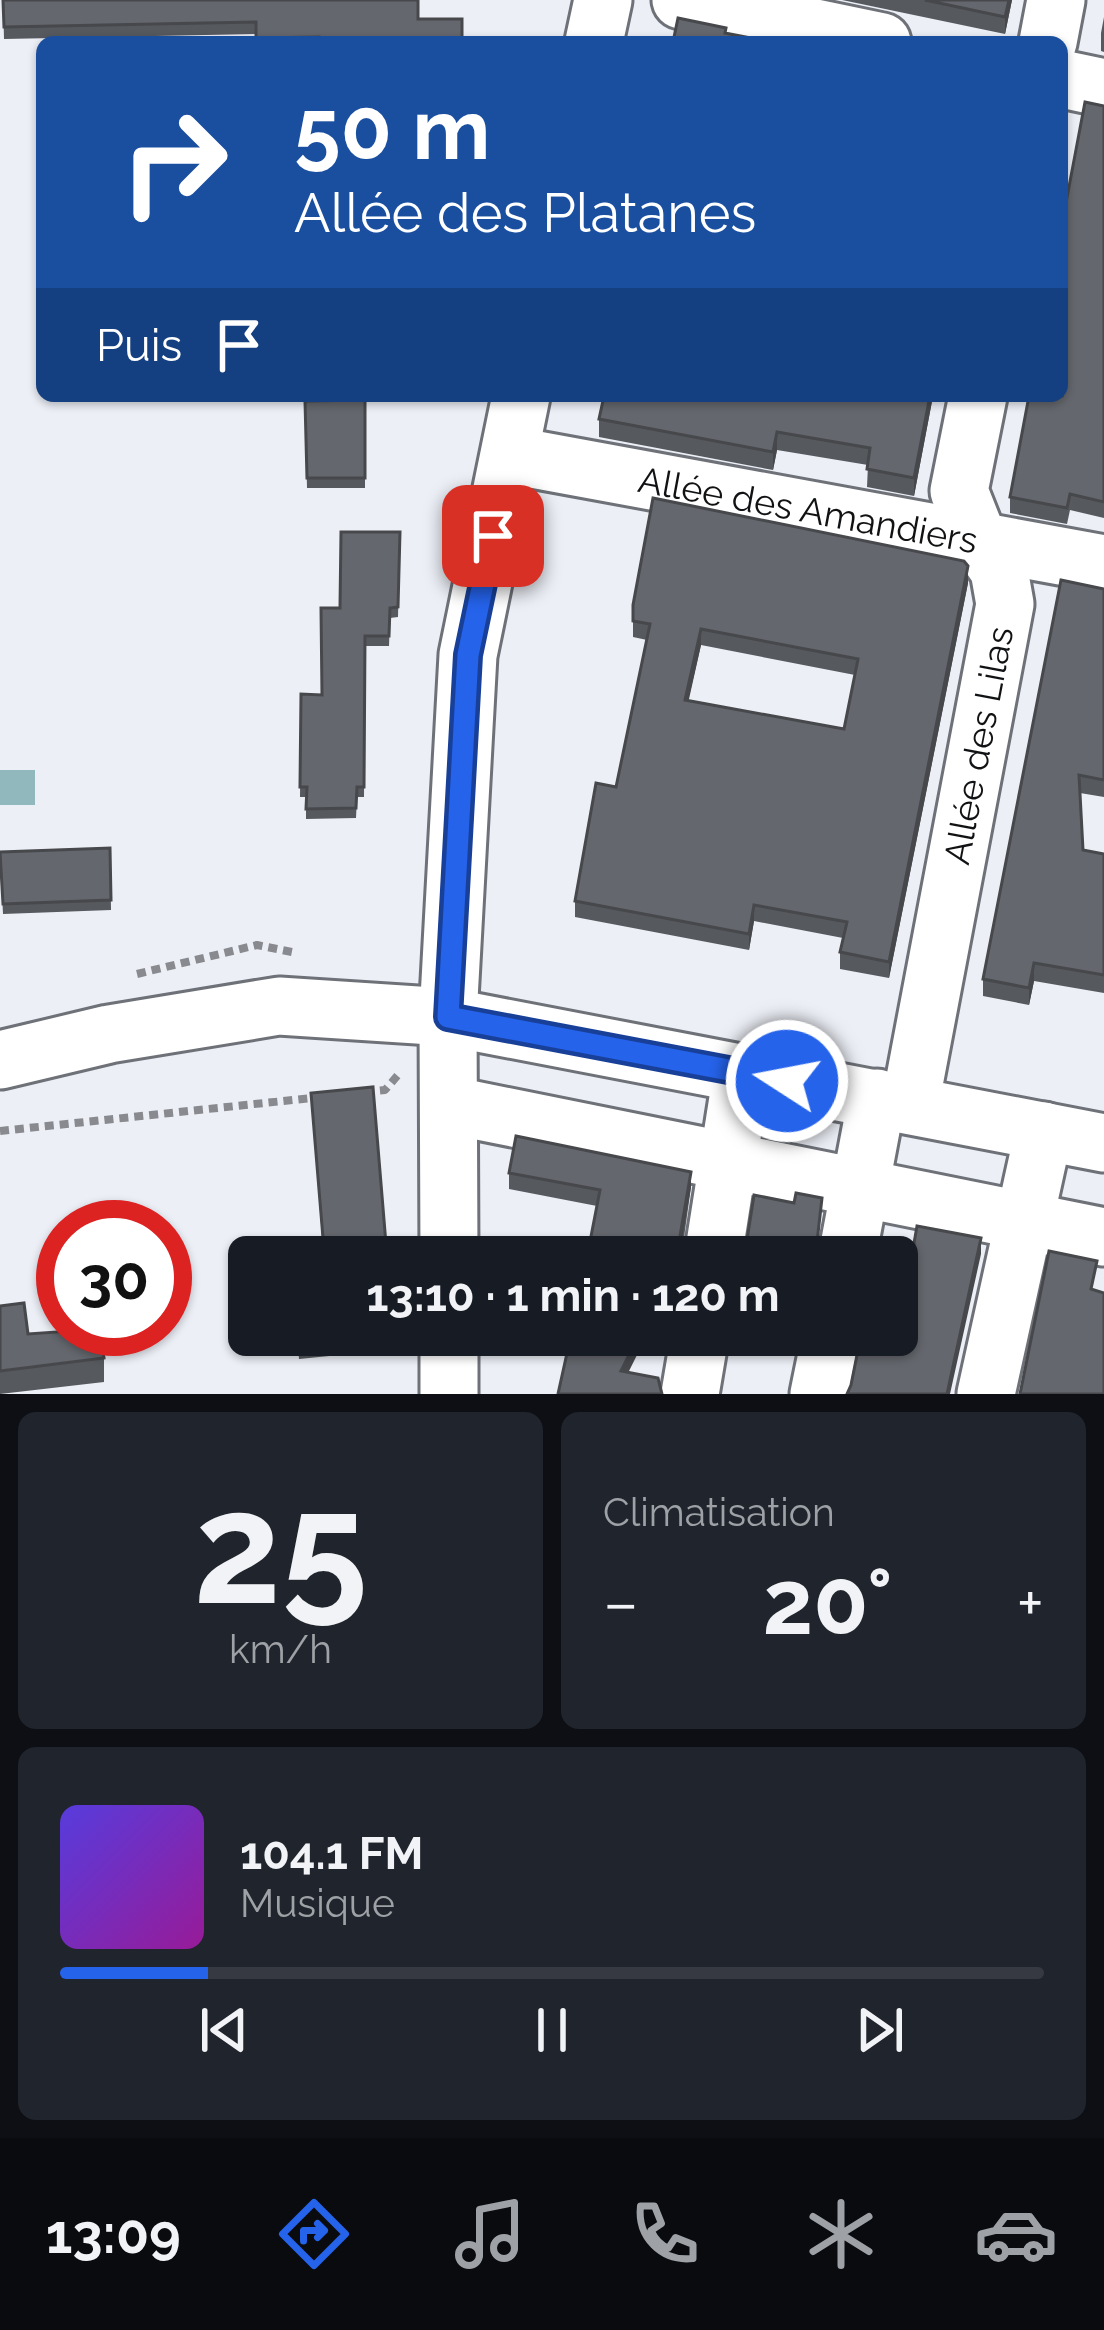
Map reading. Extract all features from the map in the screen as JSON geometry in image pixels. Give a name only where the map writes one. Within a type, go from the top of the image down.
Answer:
[{"type":"street","points":[[595,36],[602,0]]},
{"type":"street","points":[[681,0],[853,36]]},
{"type":"street","points":[[1049,36],[1056,0]]},
{"type":"street","points":[[1068,80],[1104,88]]},
{"type":"street","points":[[449,1236],[448,1017],[468,655],[520,402]]},
{"type":"street","name":"Allée des Lilas","points":[[851,1236],[861,1185],[893,1101],[1005,604],[999,570],[978,539],[959,491],[977,402]]},
{"type":"street","name":"Allée des Amandiers","points":[[509,455],[1104,564]]},
{"type":"street","points":[[0,1060],[109,1034],[279,1006],[448,1017],[1104,1143]]},
{"type":"street","points":[[717,1236],[742,1073]]},
{"type":"street","points":[[449,1105],[1104,1237]]},
{"type":"street","points":[[986,1394],[1045,1131]]},
{"type":"street","points":[[449,1356],[449,1394]]},
{"type":"street","points":[[696,1393],[699,1356]]},
{"type":"street","points":[[819,1394],[827,1356]]},
{"type":"path","points":[[362,1092],[385,1090],[448,1017]]},
{"type":"path","points":[[0,1131],[339,1094]]},
{"type":"water","points":[[0,770],[35,770],[35,805],[0,805]]},
{"type":"building","points":[[3,0],[418,0],[418,19],[462,19],[462,36],[256,36],[256,22],[4,27]]},
{"type":"building","points":[[925,0],[1009,0],[1005,17]]},
{"type":"building","points":[[678,18],[726,28],[725,33],[741,36],[674,36]]},
{"type":"building","points":[[1085,102],[1104,106],[1104,502],[1070,494],[1067,508],[1010,497],[1028,402],[1068,402],[1068,192]]},
{"type":"building","points":[[305,402],[365,402],[365,478],[307,478]]},
{"type":"building","points":[[603,402],[929,402],[914,478],[867,469],[870,448],[777,432],[773,452],[599,419]]},
{"type":"building","points":[[653,498],[964,561],[968,566],[889,962],[840,952],[847,922],[754,905],[749,934],[575,901],[596,783],[616,787],[650,624],[633,621]],"holes":[[[701,629],[858,659],[844,729],[685,700]]]},
{"type":"building","points":[[341,532],[400,532],[398,607],[390,608],[389,636],[365,636],[364,787],[357,787],[356,808],[306,809],[307,787],[300,787],[301,694],[322,695],[321,608],[340,608]]},
{"type":"building","points":[[1061,580],[1104,589],[1104,780],[1079,775],[1083,850],[1104,854],[1104,975],[1034,963],[1029,988],[983,979]]},
{"type":"building","points":[[110,848],[111,900],[3,904],[0,852]]},
{"type":"building","points":[[373,1087],[385,1236],[323,1236],[311,1093]]},
{"type":"building","points":[[516,1136],[691,1172],[680,1236],[591,1236],[600,1190],[509,1173]]},
{"type":"building","points":[[796,1193],[822,1198],[818,1236],[748,1236],[754,1195],[794,1203]]},
{"type":"building","points":[[917,1226],[981,1238],[947,1394],[847,1394],[857,1356],[918,1356]]},
{"type":"building","points":[[1049,1251],[1097,1261],[1091,1289],[1104,1293],[1104,1394],[1020,1394]]},
{"type":"building","points":[[24,1303],[28,1334],[36,1333],[36,1356],[104,1358],[0,1371],[0,1306]]},
{"type":"building","points":[[566,1356],[628,1356],[621,1371],[658,1378],[662,1394],[558,1394]]},
{"type":"route","points":[[493,536],[468,655],[448,1017],[787,1081]]}]
